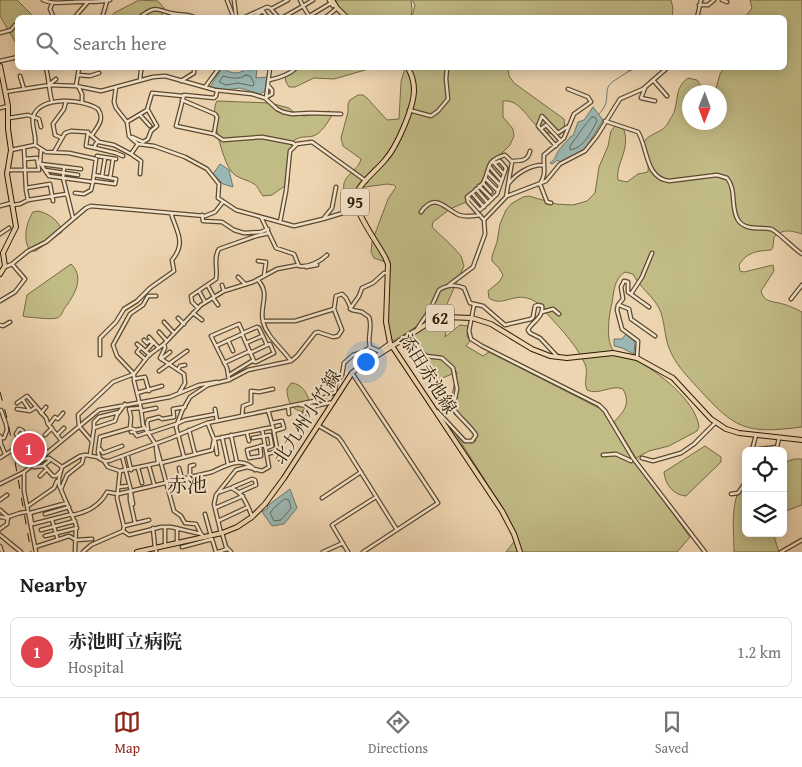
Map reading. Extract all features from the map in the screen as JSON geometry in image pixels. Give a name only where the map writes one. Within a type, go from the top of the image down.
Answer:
[{"type":"main road","points":[[332,4],[344,15]]},
{"type":"main road","points":[[0,66],[8,106],[8,129],[11,150],[7,174],[16,227],[1,252],[5,267],[0,274]]},
{"type":"main road","name":"95","points":[[356,209],[356,194],[394,148],[409,110],[414,89],[409,70]]},
{"type":"main road","name":"添田赤池線","points":[[356,209],[385,256],[388,273],[386,322],[391,344],[502,511],[514,534],[520,552]]},
{"type":"main road","name":"北九州小竹線","points":[[138,552],[156,551],[180,545],[203,536],[221,533],[237,527],[252,517],[265,504],[319,426],[352,373],[391,344],[403,339],[417,329],[445,317],[472,318],[491,324],[537,352],[558,358],[613,354],[636,358],[673,378],[715,423],[732,431],[802,440]]},
{"type":"street","points":[[43,0],[52,4],[57,2],[87,3],[108,0],[103,15]]},
{"type":"street","points":[[227,0],[233,15]]},
{"type":"street","points":[[234,0],[236,15]]},
{"type":"street","points":[[252,15],[264,8],[271,9],[288,0]]},
{"type":"street","points":[[300,0],[306,15]]},
{"type":"street","points":[[286,15],[313,0]]},
{"type":"street","points":[[698,15],[701,0]]},
{"type":"street","points":[[700,5],[708,5],[714,0]]},
{"type":"street","points":[[722,0],[728,2]]},
{"type":"street","points":[[77,15],[87,3]]},
{"type":"street","points":[[52,4],[50,8],[53,15]]},
{"type":"street","points":[[311,15],[332,4]]},
{"type":"street","points":[[144,15],[159,8],[174,15]]},
{"type":"street","points":[[271,9],[277,15]]},
{"type":"street","points":[[252,15],[263,12],[266,15]]},
{"type":"street","points":[[0,33],[10,30],[15,26]]},
{"type":"street","points":[[0,61],[15,58]]},
{"type":"street","points":[[46,70],[52,102]]},
{"type":"street","points":[[79,70],[77,86],[82,94],[82,103]]},
{"type":"street","points":[[140,80],[141,70]]},
{"type":"street","points":[[181,81],[194,73],[194,70]]},
{"type":"street","points":[[205,88],[218,70]]},
{"type":"street","points":[[266,98],[270,70]]},
{"type":"street","points":[[269,80],[280,78],[294,70]]},
{"type":"street","points":[[409,110],[432,116],[438,111],[448,99],[447,70]]},
{"type":"street","points":[[655,101],[640,98],[645,88],[665,70]]},
{"type":"street","points":[[78,75],[90,76],[99,74]]},
{"type":"street","points":[[20,76],[24,89]]},
{"type":"street","points":[[5,92],[50,84],[77,86],[101,91],[160,76],[217,91],[245,93],[266,98],[277,109],[292,114],[341,114]]},
{"type":"street","points":[[50,84],[56,79]]},
{"type":"street","points":[[653,80],[667,96]]},
{"type":"street","points":[[116,87],[114,102],[116,108],[127,122],[130,136],[138,144],[154,146],[185,157],[207,169],[217,181],[219,188],[218,196],[223,202],[236,210],[300,226],[356,209]]},
{"type":"street","points":[[484,220],[506,197],[546,182],[555,169],[565,161],[585,151],[620,99],[645,88]]},
{"type":"street","points":[[540,185],[544,176],[544,155],[561,141],[574,114],[590,104],[591,101],[588,97],[568,89]]},
{"type":"street","points":[[217,91],[214,98],[185,95],[182,98],[176,126],[214,134],[223,140],[262,137],[295,145]]},
{"type":"street","points":[[130,136],[140,142],[148,140],[151,130],[157,126],[148,110],[152,93],[182,98],[215,114],[217,117],[214,134]]},
{"type":"street","points":[[110,178],[114,159],[41,150],[35,145],[34,116],[38,109],[58,100],[82,103],[95,107],[101,115],[99,124],[90,134],[86,146],[122,156]]},
{"type":"street","points":[[62,138],[55,135],[54,124],[64,109],[66,101]]},
{"type":"street","points":[[0,108],[8,106]]},
{"type":"street","points":[[127,122],[148,110]]},
{"type":"street","points":[[538,114],[558,133],[570,124]]},
{"type":"street","points":[[8,118],[24,115],[34,116],[39,119],[41,127]]},
{"type":"street","points":[[140,115],[150,126]]},
{"type":"street","points":[[542,116],[538,124],[556,146]]},
{"type":"street","points":[[605,121],[638,132],[647,162],[663,180],[669,181],[717,175],[727,178],[732,188],[738,220],[753,228],[774,230],[788,244],[802,254]]},
{"type":"street","points":[[541,129],[546,125],[561,141]]},
{"type":"street","points":[[54,152],[67,131],[90,134],[98,141],[114,145],[141,160],[140,174]]},
{"type":"street","points":[[95,148],[98,141]]},
{"type":"street","points":[[280,222],[286,191],[289,155],[295,145],[302,142],[312,142],[366,181]]},
{"type":"street","points":[[131,154],[138,144]]},
{"type":"street","points":[[11,150],[35,145]]},
{"type":"street","points":[[24,148],[28,200]]},
{"type":"street","points":[[41,150],[41,164],[49,176],[115,184],[116,178],[94,175]]},
{"type":"street","points":[[74,193],[84,194],[91,190],[100,150]]},
{"type":"street","points":[[468,196],[483,182],[489,165],[493,162],[504,155],[512,161],[523,160],[528,157],[530,151]]},
{"type":"street","points":[[104,183],[105,157]]},
{"type":"street","points":[[7,170],[39,170],[38,159],[25,159]]},
{"type":"street","points":[[468,196],[480,210],[498,191],[506,168],[500,161],[493,162]]},
{"type":"street","points":[[506,197],[512,161]]},
{"type":"street","points":[[493,162],[504,174]]},
{"type":"street","points":[[41,164],[80,169],[78,180]]},
{"type":"street","points":[[489,165],[502,180]]},
{"type":"street","points":[[508,184],[523,171],[536,165],[543,165]]},
{"type":"street","points":[[53,177],[55,166]]},
{"type":"street","points":[[64,167],[63,178],[73,218]]},
{"type":"street","points":[[72,179],[73,168]]},
{"type":"street","points":[[44,170],[78,175]]},
{"type":"street","points":[[487,171],[500,185]]},
{"type":"street","points":[[485,177],[498,191]]},
{"type":"street","points":[[483,182],[492,192]]},
{"type":"street","points":[[26,188],[50,184],[53,201]]},
{"type":"street","points":[[540,185],[549,202],[543,204]]},
{"type":"street","points":[[479,186],[492,199]]},
{"type":"street","points":[[323,220],[332,208],[336,188]]},
{"type":"street","points":[[476,189],[488,203]]},
{"type":"street","points":[[472,193],[484,207]]},
{"type":"street","points":[[0,206],[20,204],[28,200],[66,194]]},
{"type":"street","points":[[417,329],[430,310],[437,292],[474,267],[485,234],[484,220],[468,202],[468,196]]},
{"type":"street","points":[[5,267],[12,264],[28,251],[46,242],[73,218],[91,206],[202,216],[211,215],[223,202]]},
{"type":"street","points":[[421,212],[429,204],[438,202],[462,216],[480,215]]},
{"type":"street","points":[[100,355],[100,338],[116,322],[124,310],[174,271],[172,260],[179,250],[180,244],[171,213]]},
{"type":"street","points":[[202,216],[202,221],[222,222],[239,232],[268,231]]},
{"type":"street","points":[[262,216],[276,248],[294,254],[298,265]]},
{"type":"street","points":[[0,234],[8,228]]},
{"type":"street","points":[[198,308],[192,302],[191,296],[208,286],[217,277],[215,257],[219,250],[268,231]]},
{"type":"street","points":[[631,294],[642,278],[652,253]]},
{"type":"street","points":[[304,267],[321,260],[327,255]]},
{"type":"street","points":[[258,261],[266,262],[264,276]]},
{"type":"street","points":[[0,301],[17,291],[25,279],[12,264]]},
{"type":"street","points":[[91,440],[79,426],[77,418],[80,412],[116,380],[134,374],[145,359],[166,343],[198,308],[224,291],[258,280],[277,269],[298,265],[304,267],[317,265]]},
{"type":"street","points":[[350,309],[362,288],[373,283],[384,273],[388,273]]},
{"type":"street","points":[[238,277],[245,284]]},
{"type":"street","points":[[258,280],[265,294],[263,321],[268,331],[291,361]]},
{"type":"street","points":[[636,358],[638,341],[622,329],[617,313],[623,299],[621,287],[624,281],[628,282],[628,292],[649,308]]},
{"type":"street","points":[[222,285],[224,291]]},
{"type":"street","points":[[449,285],[464,288],[469,301],[474,305],[483,306],[507,326],[531,320],[534,308],[537,305],[542,306],[542,312]]},
{"type":"street","points":[[791,299],[802,285]]},
{"type":"street","points":[[208,286],[218,305]]},
{"type":"street","points":[[199,291],[206,302]]},
{"type":"street","points":[[184,457],[176,424],[190,397],[206,386],[229,380],[263,366],[291,361],[315,333],[321,332],[336,337],[342,328],[334,309],[334,300],[339,294],[345,296],[350,309]]},
{"type":"street","points":[[149,432],[143,424],[134,374],[114,352],[113,342],[130,314],[143,305],[148,296],[156,296]]},
{"type":"street","points":[[474,305],[469,335],[475,343],[599,405],[605,411],[633,458],[705,552]]},
{"type":"street","points":[[619,305],[629,309],[631,319],[655,336]]},
{"type":"street","points":[[263,321],[295,321],[334,309]]},
{"type":"street","points":[[350,309],[366,314],[369,317],[371,326],[370,347]]},
{"type":"street","points":[[558,358],[546,343],[528,330],[542,312],[553,309],[559,314]]},
{"type":"street","points":[[193,313],[202,320]]},
{"type":"street","points":[[178,318],[184,324]]},
{"type":"street","points":[[0,325],[4,326],[10,322]]},
{"type":"street","points":[[164,322],[174,333]]},
{"type":"street","points":[[229,380],[229,375],[211,336],[239,324],[254,361]]},
{"type":"street","points":[[216,346],[257,327],[266,345]]},
{"type":"street","points":[[246,343],[268,331]]},
{"type":"street","points":[[159,332],[166,343],[160,356],[161,359]]},
{"type":"street","points":[[149,337],[159,348]]},
{"type":"street","points":[[403,339],[415,345],[426,356],[442,358],[453,368],[457,389],[452,408],[476,434],[475,438],[472,441],[465,441],[434,410]]},
{"type":"street","points":[[144,340],[153,343]]},
{"type":"street","points":[[228,340],[232,351]]},
{"type":"street","points":[[146,351],[153,343]]},
{"type":"street","points":[[137,344],[150,355]]},
{"type":"street","points":[[224,363],[270,344],[274,353],[241,366],[229,375]]},
{"type":"street","points":[[370,347],[379,351],[391,344]]},
{"type":"street","points":[[141,347],[137,352],[145,359]]},
{"type":"street","points":[[43,466],[53,476],[56,476],[61,469],[84,455],[109,461],[207,423],[319,400],[335,392],[336,383],[342,375],[344,362],[352,355],[363,352],[370,347]]},
{"type":"street","points":[[159,371],[186,351]]},
{"type":"street","points":[[161,359],[170,352]]},
{"type":"street","points":[[161,359],[184,374],[186,380],[179,393]]},
{"type":"street","points":[[178,370],[180,366],[185,365]]},
{"type":"street","points":[[241,366],[243,373]]},
{"type":"street","points":[[352,373],[438,503],[363,552]]},
{"type":"street","points":[[134,379],[145,377],[149,390]]},
{"type":"street","points":[[0,483],[24,472],[99,410],[125,404],[163,399],[209,382],[221,382]]},
{"type":"street","points":[[137,393],[162,386]]},
{"type":"street","points":[[242,416],[243,406],[252,403],[251,391],[260,392],[273,389]]},
{"type":"street","points":[[17,403],[27,396],[61,440]]},
{"type":"street","points":[[22,400],[29,409]]},
{"type":"street","points":[[298,404],[315,406],[334,402]]},
{"type":"street","points":[[94,428],[115,421],[125,404]]},
{"type":"street","points":[[288,406],[289,414]]},
{"type":"street","points":[[300,430],[298,422],[303,420],[305,411],[315,406]]},
{"type":"street","points":[[17,409],[30,411],[36,407]]},
{"type":"street","points":[[41,413],[46,407]]},
{"type":"street","points":[[185,407],[173,409],[174,416],[162,420],[159,418],[148,420],[146,422],[157,448],[174,511],[181,516],[186,524],[196,524],[203,536]]},
{"type":"street","points":[[156,408],[129,409],[131,430],[137,436],[185,420],[216,414]]},
{"type":"street","points":[[1,410],[7,430],[4,438],[0,437],[0,443],[5,454]]},
{"type":"street","points":[[215,410],[217,421]]},
{"type":"street","points":[[268,410],[279,459]]},
{"type":"street","points":[[90,455],[94,422],[99,417],[119,412]]},
{"type":"street","points":[[49,425],[55,417],[58,419],[63,413]]},
{"type":"street","points":[[214,439],[262,429],[282,420],[284,428],[274,431]]},
{"type":"street","points":[[207,423],[214,439],[217,454]]},
{"type":"street","points":[[642,458],[653,461],[681,453],[694,444],[715,423]]},
{"type":"street","points":[[319,426],[338,437],[342,442],[397,530]]},
{"type":"street","points":[[45,435],[52,428]]},
{"type":"street","points":[[57,434],[64,428]]},
{"type":"street","points":[[145,428],[100,437],[98,454],[108,467],[120,472],[158,463],[157,448]]},
{"type":"street","points":[[23,444],[16,434],[19,429],[22,430],[30,441]]},
{"type":"street","points":[[231,552],[227,549],[221,533],[215,508],[215,498],[236,470],[247,467],[259,471],[268,469],[269,465],[262,429]]},
{"type":"street","points":[[190,430],[195,454]]},
{"type":"street","points":[[247,432],[249,441]]},
{"type":"street","points":[[253,438],[270,435],[272,445],[260,446],[247,450],[250,459],[261,456],[260,446]]},
{"type":"street","points":[[752,447],[756,435]]},
{"type":"street","points":[[231,436],[237,463]]},
{"type":"street","points":[[222,437],[228,464]]},
{"type":"street","points":[[776,447],[779,438]]},
{"type":"street","points":[[15,449],[35,439],[47,452]]},
{"type":"street","points":[[161,462],[212,450],[214,439]]},
{"type":"street","points":[[99,448],[100,452],[103,453],[122,446]]},
{"type":"street","points":[[0,458],[11,451]]},
{"type":"street","points":[[267,454],[278,451]]},
{"type":"street","points":[[603,455],[616,454],[631,461]]},
{"type":"street","points":[[61,489],[67,475],[82,462],[84,455]]},
{"type":"street","points":[[122,456],[133,504]]},
{"type":"street","points":[[128,457],[131,470]]},
{"type":"street","points":[[32,466],[49,458]]},
{"type":"street","points":[[32,466],[43,466],[49,458]]},
{"type":"street","points":[[49,458],[61,469]]},
{"type":"street","points":[[32,524],[90,510],[104,500],[107,492],[118,494],[130,492],[212,472],[228,464],[247,464],[255,470]]},
{"type":"street","points":[[190,477],[190,466],[194,465]]},
{"type":"street","points":[[149,466],[154,484]]},
{"type":"street","points":[[138,468],[142,483]]},
{"type":"street","points":[[179,468],[182,479]]},
{"type":"street","points":[[40,476],[47,469]]},
{"type":"street","points":[[27,507],[54,488],[61,469]]},
{"type":"street","points":[[24,472],[27,507],[32,524]]},
{"type":"street","points":[[120,472],[117,498],[124,526],[123,531]]},
{"type":"street","points":[[322,498],[361,472]]},
{"type":"street","points":[[59,478],[61,489],[73,514],[77,528],[75,552]]},
{"type":"street","points":[[218,492],[252,479],[255,480],[256,486],[240,492]]},
{"type":"street","points":[[119,487],[127,486]]},
{"type":"street","points":[[231,488],[240,492],[243,496],[252,517]]},
{"type":"street","points":[[731,494],[738,493],[742,488]]},
{"type":"street","points":[[130,492],[135,523]]},
{"type":"street","points":[[0,500],[7,495]]},
{"type":"street","points":[[215,508],[243,496]]},
{"type":"street","points":[[348,552],[332,526],[376,497]]},
{"type":"street","points":[[36,552],[30,513],[67,503]]},
{"type":"street","points":[[46,514],[69,507]]},
{"type":"street","points":[[218,521],[248,507]]},
{"type":"street","points":[[0,510],[8,518]]},
{"type":"street","points":[[0,517],[8,518],[28,512]]},
{"type":"street","points":[[55,512],[56,518]]},
{"type":"street","points":[[205,514],[211,536]]},
{"type":"street","points":[[0,529],[7,524],[8,518]]},
{"type":"street","points":[[52,519],[58,540]]},
{"type":"street","points":[[124,526],[149,520]]},
{"type":"street","points":[[41,530],[75,521]]},
{"type":"street","points":[[123,531],[130,535],[153,528],[165,527],[177,528],[203,536]]},
{"type":"street","points":[[165,527],[166,547]]},
{"type":"street","points":[[45,536],[77,528]]},
{"type":"street","points":[[153,528],[156,551]]},
{"type":"street","points":[[177,528],[183,552]]},
{"type":"street","points":[[83,552],[91,545],[123,531]]},
{"type":"street","points":[[190,532],[190,541]]},
{"type":"street","points":[[0,534],[21,552]]},
{"type":"street","points":[[35,547],[69,536],[76,540],[92,539]]},
{"type":"street","points":[[180,545],[212,539],[217,552],[227,549]]},
{"type":"street","points":[[781,552],[802,540]]},
{"type":"street","points":[[323,552],[343,543]]},
{"type":"street","points":[[0,546],[2,552]]},
{"type":"shaded area","points":[[0,0],[17,0],[32,15],[15,15],[15,42],[0,16]]},
{"type":"shaded area","points":[[139,0],[158,1],[164,8],[162,15],[113,15]]},
{"type":"shaded area","points":[[333,0],[411,0],[412,10],[411,15],[346,15]]},
{"type":"shaded area","points":[[412,0],[671,0],[673,8],[672,15],[412,15],[415,5]]},
{"type":"shaded area","points":[[750,0],[802,0],[802,234],[791,231],[781,232],[774,237],[771,250],[753,253],[745,257],[739,265],[740,271],[744,272],[773,265],[774,271],[761,291],[762,295],[769,301],[786,305],[802,312],[802,427],[767,430],[755,429],[743,426],[722,413],[678,365],[669,348],[659,308],[633,274],[625,272],[619,278],[614,290],[608,328],[611,347],[616,353],[635,360],[665,379],[691,407],[699,427],[697,431],[669,446],[649,451],[636,458],[614,422],[625,407],[626,399],[623,389],[614,388],[596,392],[587,390],[586,367],[581,356],[539,304],[524,297],[500,301],[489,298],[488,291],[500,281],[503,275],[492,261],[500,224],[511,204],[523,197],[529,196],[556,204],[573,205],[587,201],[595,193],[599,167],[608,146],[611,131],[616,125],[622,125],[626,141],[619,167],[618,180],[627,182],[638,174],[648,172],[648,165],[643,150],[644,142],[666,126],[674,111],[679,88],[688,78],[697,80],[700,85],[682,85],[682,130],[727,130],[727,85],[717,85],[723,70],[787,70],[787,15],[747,15],[752,8]]},
{"type":"shaded area","points":[[293,70],[365,70],[334,79],[314,78],[295,87],[289,87],[285,77]]},
{"type":"shaded area","points":[[404,70],[508,70],[509,76],[514,83],[564,119],[565,128],[561,134],[551,134],[535,125],[518,105],[503,101],[503,117],[513,129],[514,136],[510,145],[489,166],[475,195],[466,202],[450,209],[433,222],[432,227],[461,256],[464,266],[442,315],[427,320],[393,341],[387,313],[388,263],[374,258],[371,252],[372,242],[388,199],[396,187],[387,184],[344,190],[347,177],[357,167],[361,159],[343,146],[341,138],[348,112],[348,104],[350,100],[358,95],[363,95],[367,98],[387,120],[399,119],[401,82]]},
{"type":"shaded area","points":[[217,101],[270,103],[289,108],[297,115],[305,116],[329,111],[332,115],[316,135],[301,137],[293,141],[290,154],[289,183],[272,195],[263,196],[255,185],[236,176],[228,166],[216,125],[215,106]]},
{"type":"shaded area","points":[[38,211],[53,218],[59,224],[62,232],[36,251],[31,251],[26,238],[28,221],[33,212]]},
{"type":"shaded area","points":[[71,264],[75,269],[78,281],[71,299],[60,316],[51,319],[23,316],[27,295]]},
{"type":"shaded area","points":[[454,318],[447,326],[445,337],[460,325],[468,326],[467,336],[470,341],[466,346],[483,356],[489,352],[599,408],[604,413],[626,449],[690,537],[677,552],[506,552],[517,538],[507,515],[455,433],[466,442],[472,443],[476,441],[473,433],[449,409],[457,372],[440,379],[428,373],[425,361],[405,338],[432,322]]},
{"type":"shaded area","points":[[291,383],[300,386],[306,393],[309,403],[308,412],[298,411],[292,406],[288,398],[287,389]]},
{"type":"shaded area","points":[[705,446],[721,457],[721,462],[686,496],[677,494],[668,485],[664,472]]},
{"type":"shaded area","points":[[802,459],[802,505],[787,511],[787,492],[787,462]]},
{"type":"shaded area","points":[[742,485],[742,537],[774,537],[779,552],[734,552],[733,523],[735,504]]},
{"type":"water","points":[[221,70],[235,73],[243,70],[257,70],[256,78],[267,77],[265,91],[260,94],[240,88],[225,90],[210,87]]},
{"type":"water","points":[[593,107],[603,120],[587,146],[581,152],[560,162],[558,160],[552,164],[550,163],[571,136],[573,136],[578,122],[584,120]]},
{"type":"water","points":[[220,164],[229,170],[233,187],[223,184],[213,174]]},
{"type":"water","points":[[626,334],[635,342],[634,354],[614,346],[614,339],[622,339]]},
{"type":"water","points":[[290,489],[297,508],[284,524],[272,526],[262,512]]},
{"type":"waterway","points":[[701,5],[704,0]]},
{"type":"waterway","points":[[598,115],[605,105],[608,86],[631,70]]},
{"type":"tunnel","points":[[631,461],[642,458]]},
{"type":"railway","points":[[0,392],[8,422],[31,552]]},
{"type":"place","name":"赤池町立病院","points":[[29,449]]},
{"type":"district","name":"赤池","points":[[187,485]]}]
